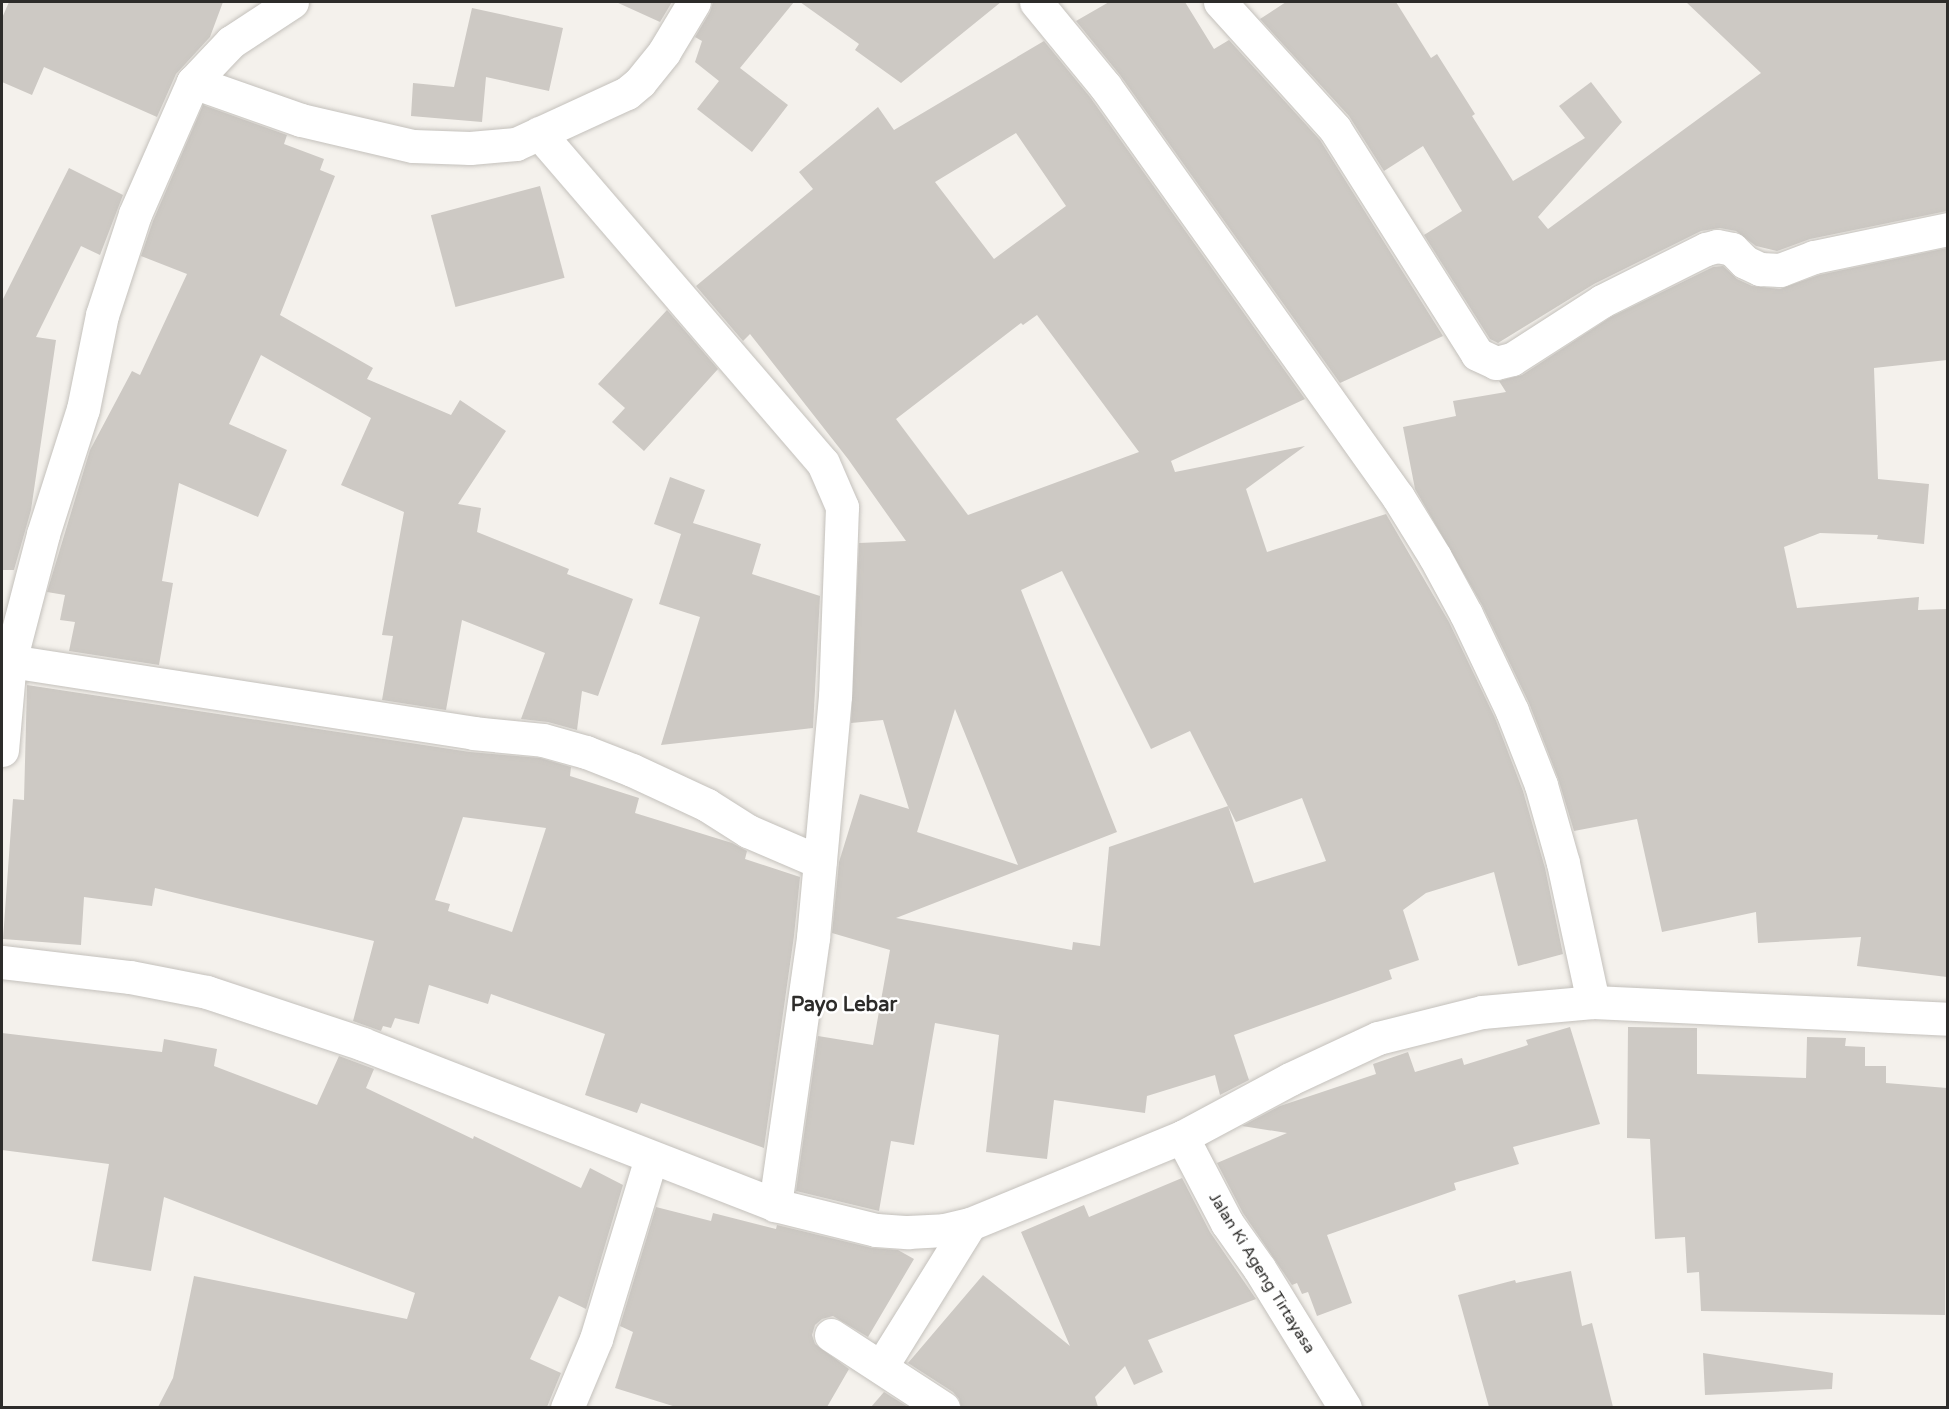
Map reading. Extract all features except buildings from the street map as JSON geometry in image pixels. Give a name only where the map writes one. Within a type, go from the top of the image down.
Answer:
[{"type":"street","points":[[2,750],[10,660],[43,534],[83,409],[102,315],[135,214],[193,82],[231,42],[292,2]]},
{"type":"street","points":[[193,82],[302,120],[413,146],[471,148],[516,144],[627,93],[664,52],[694,2]]},
{"type":"street","points":[[1036,2],[1105,86],[1398,497],[1435,557],[1466,614],[1512,711],[1541,785],[1563,863],[1593,1002]]},
{"type":"street","points":[[1220,2],[1335,129],[1477,354],[1496,363],[1512,359],[1602,302],[1706,249],[1717,246],[1732,249],[1745,262],[1760,269],[1780,270],[1814,257],[1947,229]]},
{"type":"street","points":[[539,133],[823,463],[838,493],[842,522],[835,696],[820,862],[799,1048],[775,1205]]},
{"type":"street","points":[[10,660],[473,733],[543,741],[586,752],[632,770],[707,805],[748,831],[820,862]]},
{"type":"street","points":[[2,962],[130,977],[207,992],[363,1044],[775,1205],[876,1230],[935,1230],[970,1224],[1182,1137],[1290,1079],[1378,1038],[1482,1012],[1593,1002],[1947,1019]]},
{"type":"street","name":"Jalan Ki Ageng Tirtayasa","points":[[1182,1137],[1227,1223],[1259,1268],[1345,1407]]},
{"type":"street","points":[[567,1407],[596,1339],[651,1158]]},
{"type":"street","points":[[881,1366],[970,1224]]},
{"type":"street","points":[[831,1335],[943,1407]]},
{"type":"district","name":"Payo Lebar","points":[[844,1005]]}]
